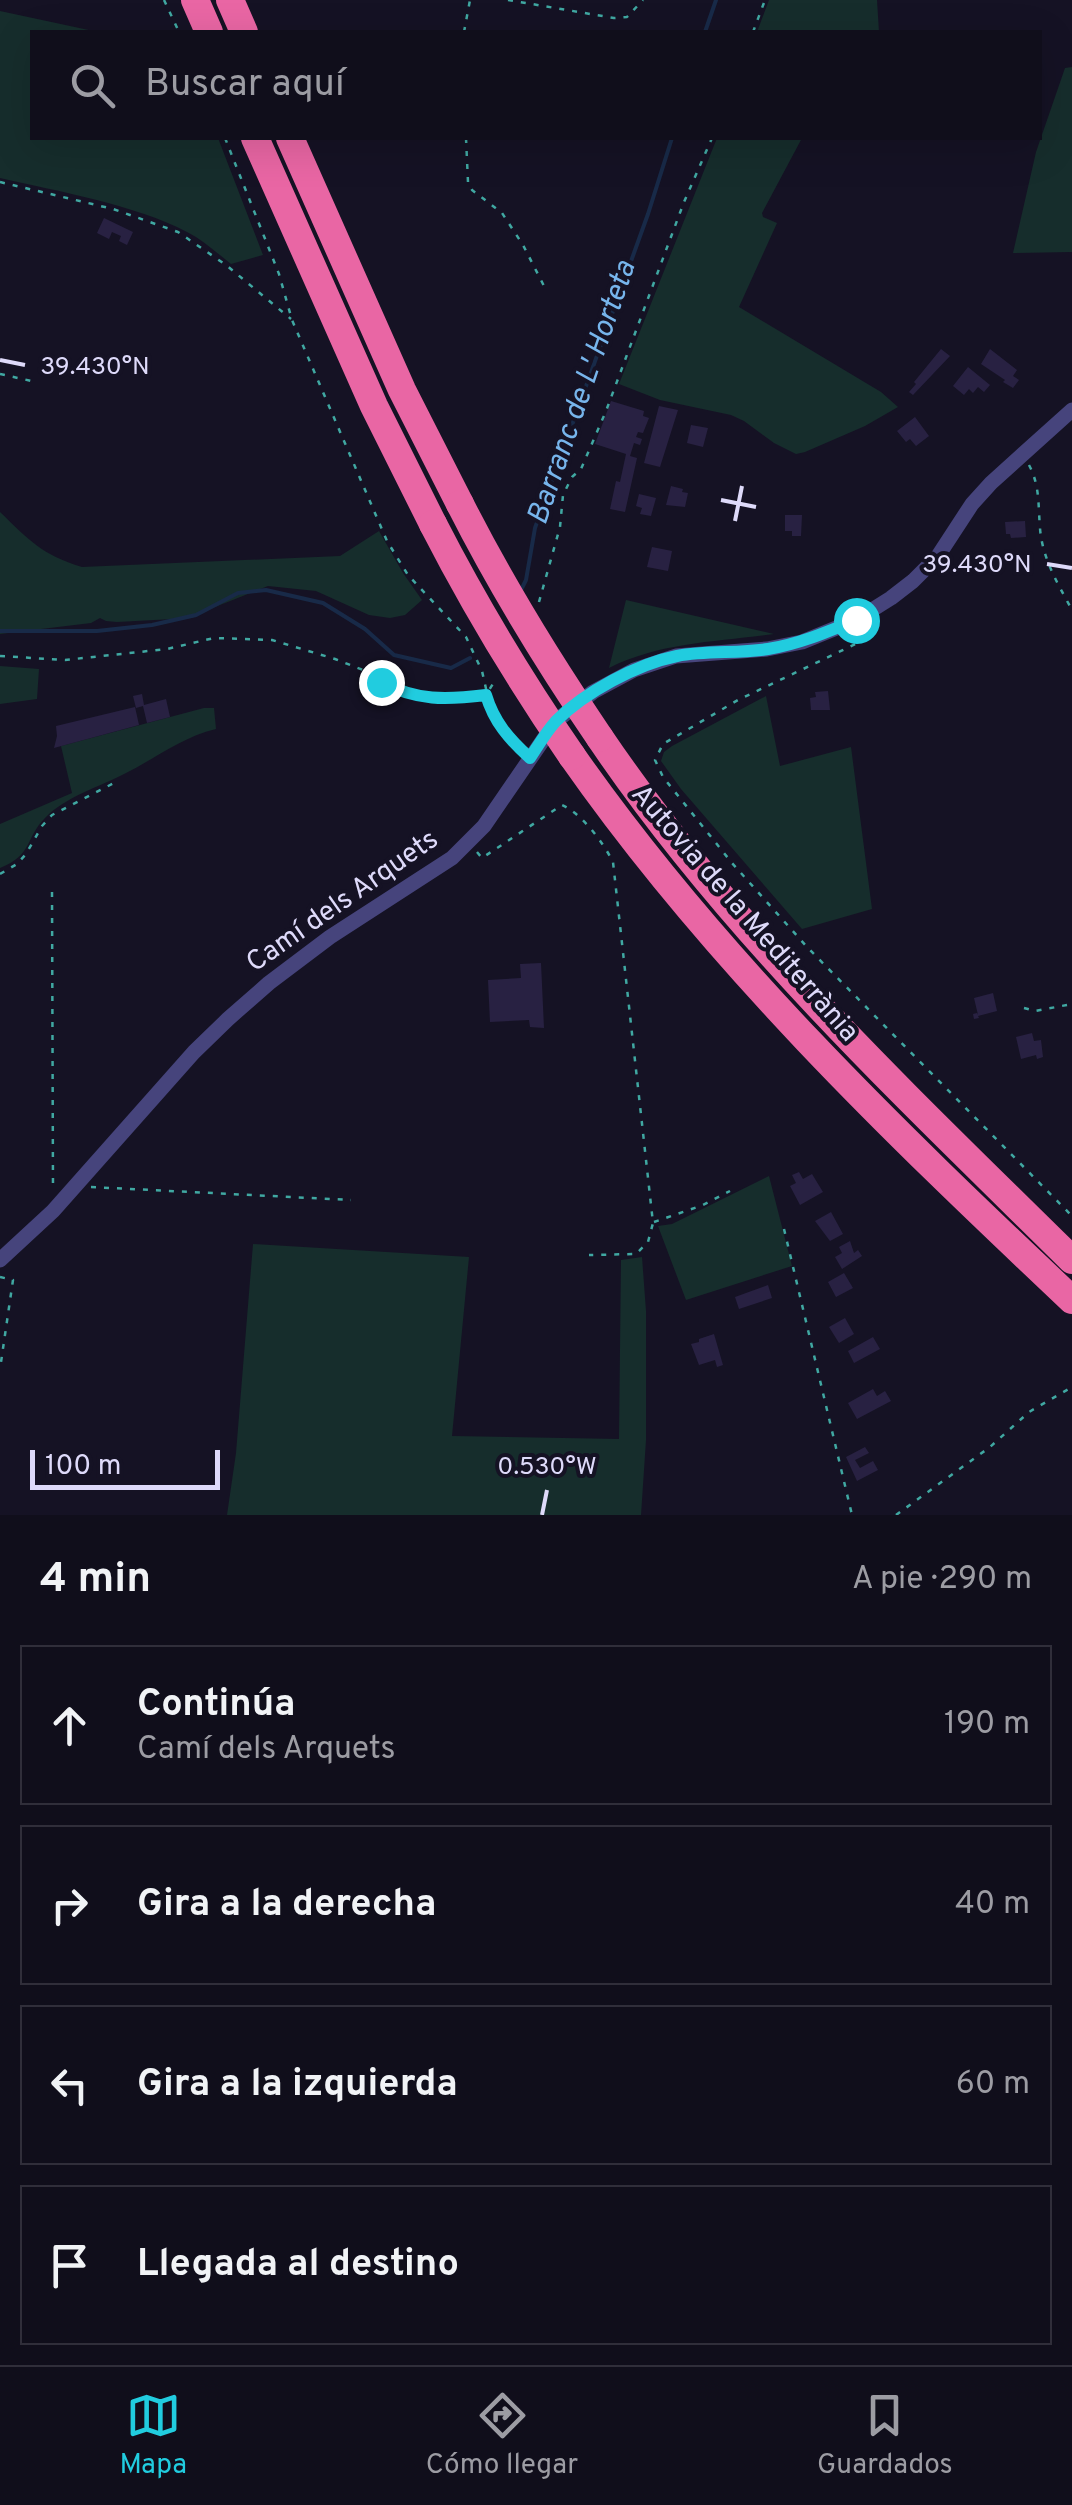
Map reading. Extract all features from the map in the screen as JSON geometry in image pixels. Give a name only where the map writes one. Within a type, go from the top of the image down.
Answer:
[{"type":"highway","points":[[195,0],[208,30]]},
{"type":"highway","points":[[230,0],[243,30]]},
{"type":"highway","name":"Autovia de la Mediterrània","points":[[256,140],[374,406],[452,560],[540,710],[572,756],[686,904],[828,1064],[1072,1300]]},
{"type":"highway","name":"Autovia de la Mediterrània","points":[[291,140],[402,390],[478,539],[566,688],[628,779],[729,906],[838,1027],[1072,1260]]},
{"type":"street","name":"Camí dels Arquets","points":[[0,1260],[54,1211],[194,1052],[269,982],[330,937],[452,858],[484,826],[556,721],[593,692],[634,670],[676,656],[748,652],[802,642],[856,620],[902,590],[938,556],[972,504],[991,483],[1072,410]]},
{"type":"path","points":[[164,0],[178,30]]},
{"type":"path","points":[[464,30],[470,0]]},
{"type":"path","points":[[508,0],[614,18],[627,17],[643,0]]},
{"type":"path","points":[[754,30],[765,0]]},
{"type":"path","points":[[226,140],[279,274],[292,320],[387,541],[408,576],[466,637],[482,671],[492,715],[530,758]]},
{"type":"path","points":[[466,140],[468,182],[472,190],[502,213],[544,286]]},
{"type":"path","points":[[533,614],[553,558],[563,495],[581,469],[606,411],[711,140]]},
{"type":"path","points":[[0,182],[113,209],[178,232],[292,320]]},
{"type":"path","points":[[0,374],[36,382]]},
{"type":"path","points":[[1022,456],[1038,482],[1040,529],[1047,562],[1072,610]]},
{"type":"path","points":[[872,626],[864,640],[738,700],[663,744],[656,760],[674,792],[807,947],[1072,1216]]},
{"type":"path","points":[[0,656],[99,658],[167,650],[214,638],[272,640],[334,658],[420,698],[486,695]]},
{"type":"path","points":[[486,695],[502,671]]},
{"type":"path","points":[[0,874],[26,854],[52,815],[116,782]]},
{"type":"path","points":[[469,841],[482,858],[562,805],[572,809],[610,855],[653,1223],[648,1242],[636,1254],[589,1255]]},
{"type":"path","points":[[52,892],[54,1211]]},
{"type":"path","points":[[1024,1008],[1036,1011],[1072,1004]]},
{"type":"path","points":[[75,1186],[350,1200]]},
{"type":"path","points":[[653,1223],[730,1191]]},
{"type":"path","points":[[784,1229],[852,1515]]},
{"type":"path","points":[[0,1277],[13,1280],[0,1369]]},
{"type":"path","points":[[896,1515],[990,1447],[1029,1412],[1072,1387]]},
{"type":"green space","points":[[769,0],[877,0],[879,30],[758,30]]},
{"type":"green space","points":[[0,11],[89,30],[30,30],[30,140],[219,140],[263,255],[231,264],[193,235],[167,222],[96,200],[0,178]]},
{"type":"green space","points":[[1072,67],[1072,252],[1013,253],[1036,152],[1065,68]]},
{"type":"green space","points":[[716,140],[801,140],[762,213],[777,223],[739,307],[881,392],[898,407],[865,426],[796,454],[731,415],[660,400],[619,384]]},
{"type":"green space","points":[[0,512],[46,552],[82,567],[340,556],[379,531],[422,600],[405,615],[390,618],[369,615],[316,591],[268,586],[192,618],[117,622],[100,618],[91,623],[0,634]]},
{"type":"green space","points":[[626,600],[774,634],[669,648],[609,668]]},
{"type":"green space","points":[[0,666],[39,669],[37,699],[0,704]]},
{"type":"green space","points":[[766,696],[780,766],[851,747],[872,909],[802,929],[661,761],[672,746]]},
{"type":"green space","points":[[214,708],[216,729],[180,742],[53,810],[18,858],[0,868],[0,824],[72,793],[61,746]]},
{"type":"green space","points":[[769,1176],[792,1266],[686,1300],[658,1226],[672,1224]]},
{"type":"green space","points":[[253,1244],[469,1257],[452,1436],[619,1439],[621,1260],[642,1257],[646,1440],[641,1515],[227,1515],[236,1453]]},
{"type":"building","points":[[104,218],[133,232],[127,245],[112,232],[109,239],[97,233]]},
{"type":"building","points":[[941,349],[950,356],[913,395],[909,392],[914,382]]},
{"type":"building","points":[[990,349],[1017,370],[1013,376],[1019,380],[1013,388],[981,364]]},
{"type":"building","points":[[968,367],[990,385],[984,392],[978,387],[964,395],[953,386]]},
{"type":"building","points":[[611,401],[644,411],[643,416],[649,418],[643,433],[638,432],[636,437],[642,439],[640,445],[634,443],[630,456],[637,458],[625,512],[610,509],[626,454],[595,444]]},
{"type":"building","points":[[659,406],[678,410],[660,467],[644,463]]},
{"type":"building","points":[[915,417],[929,436],[916,446],[910,439],[906,442],[897,431]]},
{"type":"building","points":[[691,425],[708,428],[703,447],[687,443]]},
{"type":"building","points":[[671,486],[688,493],[685,507],[666,505]]},
{"type":"building","points":[[639,494],[656,498],[651,516],[640,514],[642,508],[636,506]]},
{"type":"building","points":[[785,515],[802,515],[801,536],[785,531]]},
{"type":"building","points":[[1025,521],[1026,537],[1011,538],[1006,534],[1005,522]]},
{"type":"building","points":[[652,547],[672,551],[668,571],[647,567]]},
{"type":"building","points":[[828,691],[830,710],[811,710],[810,698],[816,697],[815,692]]},
{"type":"building","points":[[142,694],[144,705],[166,699],[170,717],[147,723],[143,706],[136,708],[133,696]]},
{"type":"building","points":[[135,707],[139,725],[54,748],[56,726]]},
{"type":"building","points":[[541,963],[544,1028],[530,1027],[529,1020],[490,1022],[488,980],[521,978],[520,964]]},
{"type":"building","points":[[993,993],[997,1011],[974,1019],[973,1014],[978,1015],[974,998]]},
{"type":"building","points":[[1032,1033],[1034,1041],[1041,1040],[1043,1057],[1021,1059],[1016,1037]]},
{"type":"building","points":[[799,1172],[803,1179],[812,1174],[823,1192],[800,1205],[790,1186],[796,1183],[792,1175]]},
{"type":"building","points":[[831,1212],[843,1234],[830,1241],[815,1221]]},
{"type":"building","points":[[850,1241],[854,1253],[858,1250],[862,1256],[842,1269],[835,1257],[842,1253],[839,1247]]},
{"type":"building","points":[[844,1273],[853,1288],[836,1297],[828,1282]]},
{"type":"building","points":[[768,1285],[772,1298],[739,1309],[735,1297]]},
{"type":"building","points":[[845,1318],[854,1334],[839,1343],[829,1327]]},
{"type":"building","points":[[714,1334],[723,1365],[717,1367],[715,1360],[699,1365],[691,1344]]},
{"type":"building","points":[[873,1337],[880,1349],[854,1363],[848,1351]]},
{"type":"building","points":[[873,1389],[877,1396],[885,1391],[891,1401],[857,1419],[848,1403]]},
{"type":"building","points":[[865,1447],[869,1453],[855,1460],[860,1468],[873,1461],[878,1470],[857,1481],[846,1457]]},
{"type":"waterway","name":"Barranc de L' Horteta","points":[[706,30],[716,0]]},
{"type":"waterway","name":"Barranc de L' Horteta","points":[[520,592],[526,580],[535,528],[671,140]]},
{"type":"waterway","points":[[0,631],[97,631],[152,625],[196,615],[238,593],[266,590],[323,603],[365,629],[394,655],[451,668],[470,658]]},
{"type":"route","points":[[381,682],[420,698],[486,695],[492,715],[530,758],[556,721],[593,692],[634,670],[676,656],[748,652],[802,642],[856,620]]}]
